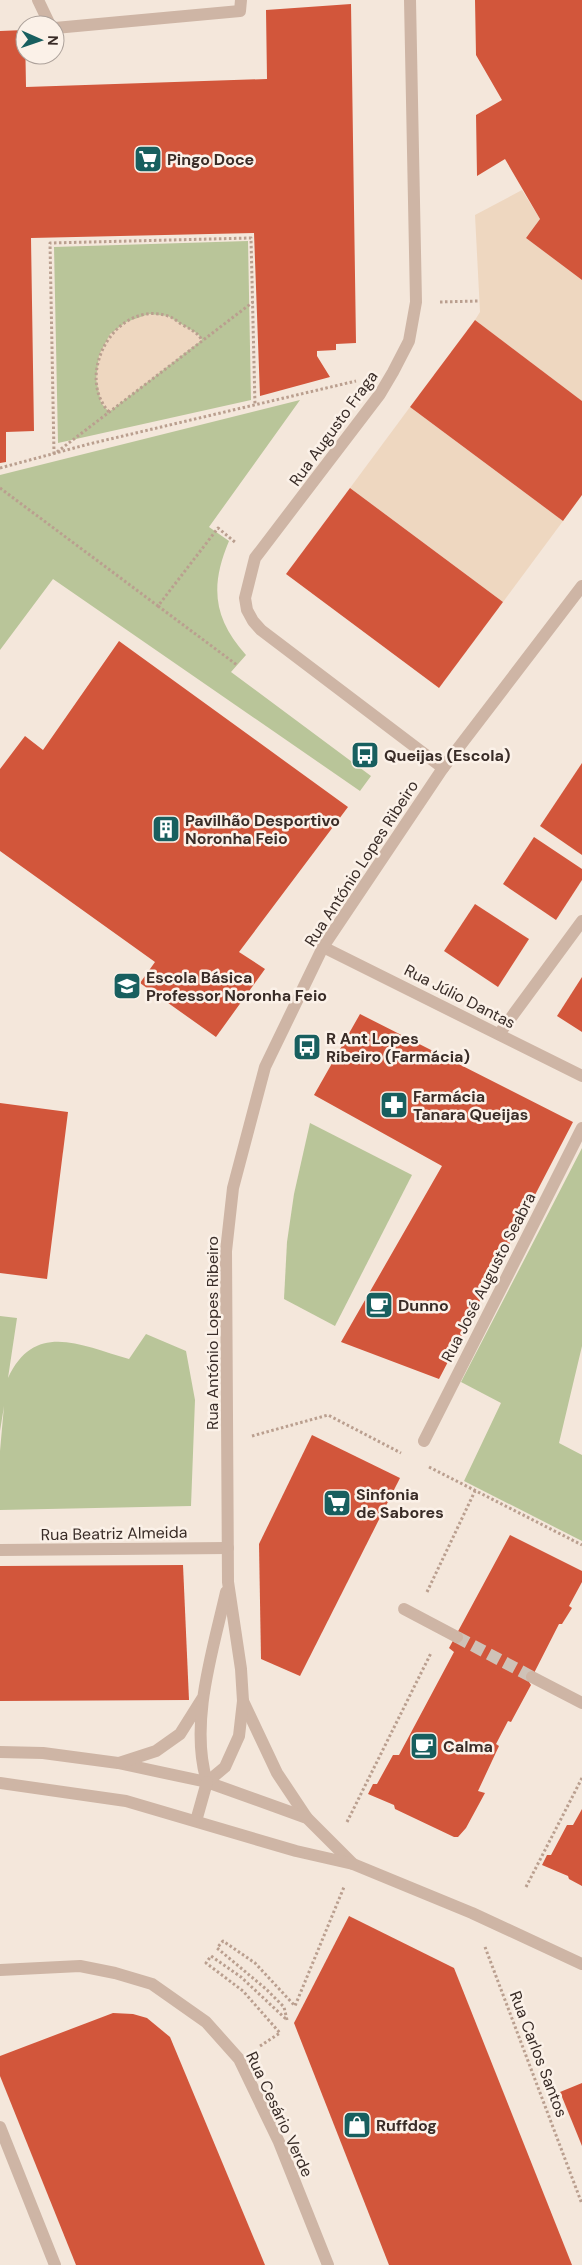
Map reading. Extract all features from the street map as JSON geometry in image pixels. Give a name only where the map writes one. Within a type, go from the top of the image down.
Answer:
[{"type":"street","points":[[38,0],[45,15]]},
{"type":"street","points":[[65,27],[240,11],[241,0]]},
{"type":"street","name":"Rua Augusto Fraga","points":[[410,0],[416,302],[409,341],[380,394],[255,558],[245,598],[247,610],[253,621],[269,636],[443,768]]},
{"type":"street","name":"Rua António Lopes Ribeiro","points":[[228,1582],[202,1699],[201,1762],[207,1782],[225,1767],[239,1736],[243,1701],[241,1669],[228,1582],[225,1282],[233,1188],[265,1067],[323,946],[443,768],[582,586]]},
{"type":"street","points":[[499,1034],[582,921]]},
{"type":"street","name":"Rua Júlio Dantas","points":[[323,946],[582,1076]]},
{"type":"street","name":"Rua José Augusto Seabra","points":[[424,1441],[582,1128]]},
{"type":"street","name":"Rua Beatriz Almeida","points":[[0,1550],[228,1548]]},
{"type":"street","points":[[410,1612],[457,1637]]},
{"type":"street","points":[[532,1677],[582,1703]]},
{"type":"street","name":"Rua António Lopes Ribeiro","points":[[118,1763],[156,1751],[180,1734],[202,1699]]},
{"type":"street","name":"Rua António Lopes Ribeiro","points":[[243,1701],[277,1773],[308,1818]]},
{"type":"street","points":[[0,1752],[43,1753],[118,1763],[207,1782],[308,1818],[353,1864]]},
{"type":"street","points":[[196,1821],[207,1782]]},
{"type":"street","points":[[0,1783],[126,1801],[296,1851],[353,1864],[472,1913],[582,1964]]},
{"type":"street","name":"Rua Cesário Verde","points":[[0,1970],[80,1966],[115,1973],[152,1984],[206,2022],[239,2059],[279,2142],[328,2265]]},
{"type":"street","points":[[0,2127],[55,2265]]},
{"type":"path","points":[[54,454],[50,243],[251,238],[255,405]]},
{"type":"path","points":[[416,302],[479,301]]},
{"type":"path","points":[[54,454],[253,302]]},
{"type":"path","points":[[109,412],[101,403],[96,379],[99,355],[110,334],[126,322],[149,314],[168,316],[198,334],[202,340]]},
{"type":"path","points":[[0,468],[393,372]]},
{"type":"path","points":[[0,488],[237,665]]},
{"type":"path","points":[[158,606],[218,528],[255,558]]},
{"type":"path","points":[[228,1442],[328,1415],[406,1455]]},
{"type":"path","points":[[423,1464],[582,1545]]},
{"type":"path","points":[[410,1612],[475,1491]]},
{"type":"path","points":[[335,1846],[443,1630]]},
{"type":"path","points":[[526,1887],[582,1778]]},
{"type":"path","points":[[239,2059],[280,2033],[244,1991],[206,1963],[211,1956],[241,1977],[287,2020],[284,2008],[266,1989],[217,1948],[223,1941],[255,1964],[295,2006],[353,1864]]},
{"type":"path","name":"Rua Carlos Santos","points":[[472,1913],[582,2204]]},
{"type":"green space","points":[[248,241],[251,400],[58,443],[54,247]]},
{"type":"green space","points":[[300,400],[209,527],[229,541],[219,573],[218,601],[221,615],[227,628],[246,655],[231,672],[371,776],[360,791],[53,579],[0,650],[0,475]]},
{"type":"green space","points":[[310,1123],[412,1175],[335,1326],[284,1299],[287,1242],[294,1194]]},
{"type":"green space","points":[[582,1148],[582,1346],[559,1443],[582,1455],[582,1541],[464,1481],[501,1403],[461,1382]]},
{"type":"green space","points":[[0,1316],[17,1318],[8,1378],[19,1360],[32,1349],[46,1343],[77,1344],[129,1359],[146,1334],[186,1351],[195,1400],[191,1506],[0,1510],[0,1451],[4,1406],[0,1431]]},
{"type":"shaded area","points":[[522,190],[540,219],[526,238],[582,280],[582,401],[475,320],[480,312],[475,215]]},
{"type":"shaded area","points":[[149,314],[168,316],[198,334],[202,340],[109,412],[101,403],[96,379],[99,355],[110,334],[126,322]]},
{"type":"shaded area","points":[[410,407],[563,521],[503,602],[350,488]]},
{"type":"building","points":[[475,0],[582,0],[582,280],[526,238],[540,219],[505,159],[477,176],[476,115],[502,100],[476,55]]},
{"type":"building","points":[[351,4],[356,343],[336,344],[336,350],[317,351],[317,356],[330,377],[260,396],[254,233],[31,238],[34,431],[6,432],[6,462],[0,463],[0,31],[15,30],[15,65],[26,65],[26,87],[267,79],[266,10]]},
{"type":"building","points":[[475,320],[582,401],[582,495],[563,521],[410,407]]},
{"type":"building","points":[[350,488],[503,602],[439,688],[286,574]]},
{"type":"building","name":"Pavilhão Desportivo Noronha Feio","points":[[119,641],[348,807],[239,952],[265,969],[216,1037],[140,983],[155,962],[0,851],[0,769],[25,736],[43,750]]},
{"type":"building","points":[[582,763],[582,855],[540,826]]},
{"type":"building","points":[[534,837],[582,869],[582,880],[556,920],[503,884]]},
{"type":"building","points":[[475,904],[529,939],[498,987],[444,951]]},
{"type":"building","points":[[582,977],[582,1032],[557,1016]]},
{"type":"building","points":[[360,1014],[573,1122],[439,1379],[341,1342],[442,1166],[314,1095]]},
{"type":"building","points":[[0,1103],[68,1112],[47,1279],[0,1273]]},
{"type":"building","points":[[312,1435],[400,1478],[300,1676],[261,1659],[259,1544]]},
{"type":"building","points":[[510,1535],[582,1571],[582,1582],[569,1606],[572,1608],[562,1624],[559,1624],[529,1682],[531,1685],[511,1722],[508,1721],[496,1744],[499,1746],[478,1791],[485,1793],[466,1828],[458,1837],[454,1837],[395,1809],[394,1805],[368,1794],[373,1784],[377,1784],[393,1755],[399,1755],[454,1652],[449,1648]]},
{"type":"building","points":[[183,1565],[189,1700],[0,1701],[0,1566]]},
{"type":"building","points":[[582,1809],[582,1886],[569,1879],[568,1876],[542,1865],[547,1855],[551,1855],[567,1825],[573,1825]]},
{"type":"building","points":[[349,1916],[454,1968],[572,2265],[389,2265],[294,2023]]},
{"type":"building","points":[[113,2013],[133,2014],[147,2018],[170,2037],[265,2265],[76,2265],[0,2076],[0,2056]]},
{"type":"building","points":[[582,2083],[582,2146],[560,2092]]},
{"type":"tunnel","points":[[457,1637],[532,1677]]},
{"type":"place","name":"Pingo Doce","points":[[148,159]]},
{"type":"place","name":"Queijas (Escola)","points":[[365,755]]},
{"type":"place","name":"Pavilhão Desportivo Noronha Feio","points":[[166,829]]},
{"type":"place","name":"Escola Básica Professor Noronha Feio","points":[[127,986]]},
{"type":"place","name":"R Ant Lopes Ribeiro (Farmácia)","points":[[307,1047]]},
{"type":"place","name":"Farmácia Tanara Queijas","points":[[394,1105]]},
{"type":"place","name":"Dunno","points":[[379,1305]]},
{"type":"place","name":"Sinfonia de Sabores","points":[[337,1503]]},
{"type":"place","name":"Calma","points":[[424,1746]]},
{"type":"place","name":"Ruffdog","points":[[357,2125]]}]
